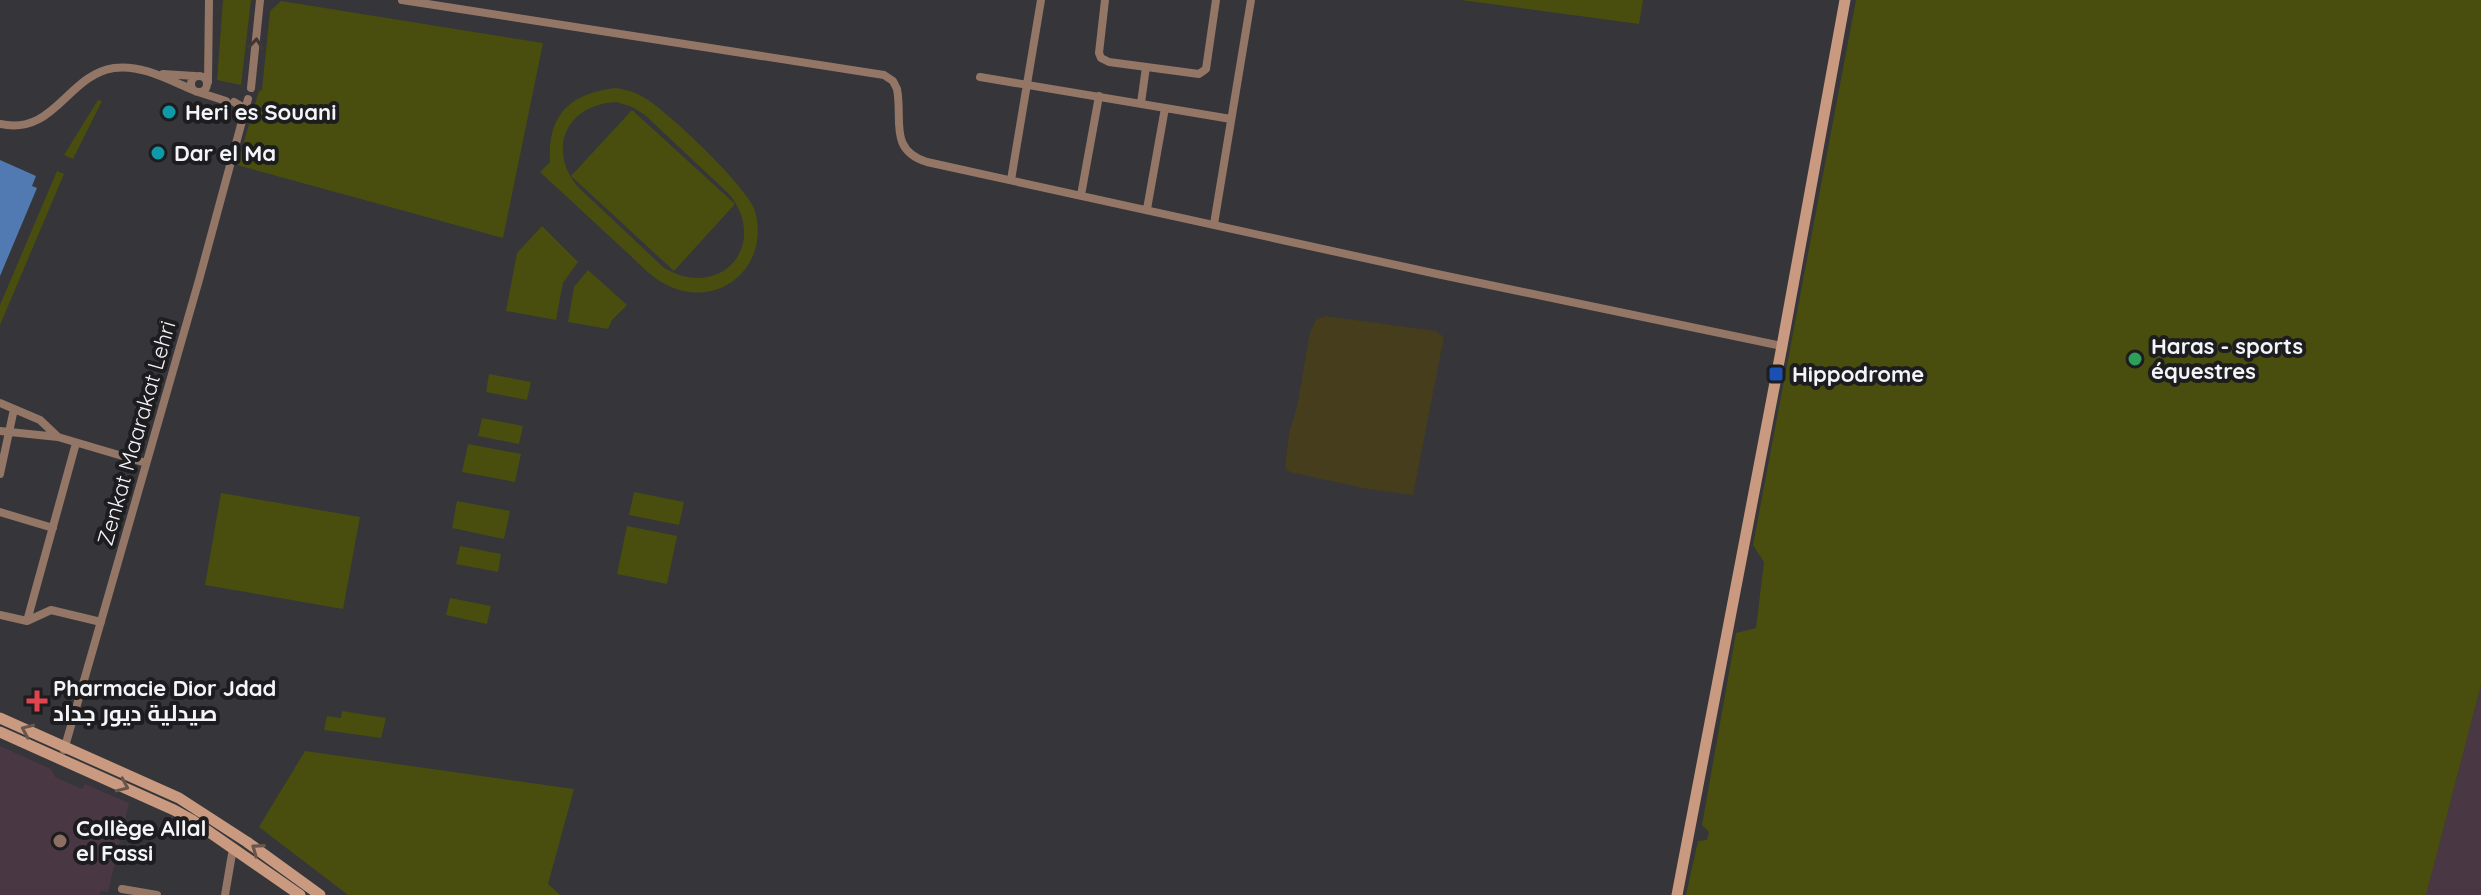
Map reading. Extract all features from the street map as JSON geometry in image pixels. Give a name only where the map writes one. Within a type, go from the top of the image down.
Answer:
[{"type":"main road","points":[[1677,895],[1845,0]]},
{"type":"main road","points":[[0,718],[192,820],[300,895]]},
{"type":"main road","points":[[0,732],[179,798],[320,895]]},
{"type":"street","points":[[195,91],[205,90],[208,82],[209,0]]},
{"type":"street","points":[[251,88],[260,0]]},
{"type":"street","points":[[402,0],[884,75],[893,81],[897,89],[902,141],[908,152],[927,162],[1782,346]]},
{"type":"street","points":[[1011,180],[1041,0]]},
{"type":"street","points":[[1105,0],[1101,58],[1109,62],[1199,74],[1204,71],[1216,0]]},
{"type":"street","points":[[1214,224],[1251,0]]},
{"type":"street","points":[[195,91],[191,82],[206,56]]},
{"type":"street","points":[[1141,103],[1146,67]]},
{"type":"street","points":[[0,124],[23,125],[40,120],[85,81],[104,71],[122,68],[154,74],[196,76],[208,82]]},
{"type":"street","points":[[154,74],[241,106],[245,117]]},
{"type":"street","points":[[980,77],[1231,119]]},
{"type":"street","points":[[1081,195],[1099,96]]},
{"type":"street","name":"Zenkat Maarakat Lehri","points":[[63,753],[248,99]]},
{"type":"street","points":[[1147,209],[1165,108]]},
{"type":"street","points":[[0,403],[40,420],[58,437]]},
{"type":"street","points":[[0,474],[4,432],[14,409]]},
{"type":"street","points":[[4,432],[58,437],[146,463]]},
{"type":"street","points":[[27,621],[76,443]]},
{"type":"street","points":[[0,512],[53,528]]},
{"type":"street","points":[[0,615],[27,621],[51,610],[101,622]]},
{"type":"street","points":[[225,895],[235,849]]},
{"type":"street","points":[[122,889],[156,895]]},
{"type":"shaded area","points":[[2481,685],[2481,895],[2426,895]]},
{"type":"shaded area","name":"Collège Allal el Fassi","points":[[0,746],[51,769],[55,777],[82,789],[85,784],[129,803],[108,892],[101,891],[100,895],[0,895]]},
{"type":"green space","points":[[223,0],[251,0],[241,85],[217,80]]},
{"type":"green space","points":[[1461,0],[1643,0],[1639,24]]},
{"type":"green space","name":"Haras - sports équestres","points":[[1856,0],[2481,0],[2481,685],[2426,895],[1686,895],[1698,841],[1707,840],[1709,832],[1702,825],[1736,633],[1756,628],[1764,562],[1753,545]]},
{"type":"green space","points":[[281,1],[543,43],[503,238],[237,165],[259,91],[262,90],[270,11]]},
{"type":"green space","points":[[616,88],[627,90],[656,106],[706,151],[749,200],[755,211],[758,232],[755,251],[747,267],[735,280],[702,292],[683,291],[663,283],[646,271],[540,172],[550,162],[550,146],[557,119],[574,101]],"holes":[[[617,102],[645,115],[730,195],[741,214],[744,233],[741,250],[732,264],[719,273],[702,278],[683,276],[663,267],[578,187],[568,172],[563,143],[574,119],[600,105]]]},
{"type":"green space","points":[[98,100],[102,101],[73,159],[64,155]]},
{"type":"green space","points":[[632,110],[735,204],[674,271],[571,176]]},
{"type":"green space","points":[[57,171],[64,174],[0,325],[0,305]]},
{"type":"green space","points":[[542,226],[578,262],[563,283],[556,320],[506,311],[517,253]]},
{"type":"green space","points":[[588,270],[627,305],[612,320],[608,329],[568,322],[574,287]]},
{"type":"green space","points":[[489,374],[531,382],[527,400],[486,392]]},
{"type":"green space","points":[[482,418],[523,426],[519,444],[478,436]]},
{"type":"green space","points":[[468,444],[521,454],[515,482],[462,472]]},
{"type":"green space","points":[[634,492],[684,502],[679,525],[629,515]]},
{"type":"green space","points":[[221,493],[360,517],[343,609],[205,585]]},
{"type":"green space","points":[[457,501],[510,511],[504,539],[452,528]]},
{"type":"green space","points":[[627,526],[677,536],[667,584],[617,574]]},
{"type":"green space","points":[[460,546],[501,554],[498,572],[456,564]]},
{"type":"green space","points":[[450,598],[491,606],[487,624],[446,615]]},
{"type":"green space","points":[[342,711],[386,718],[381,738],[324,730],[327,716],[341,718]]},
{"type":"green space","points":[[305,751],[574,789],[548,884],[560,895],[348,895],[259,827]]},
{"type":"sand","points":[[1325,316],[1436,331],[1444,337],[1413,495],[1294,473],[1285,467],[1310,332],[1316,320]]},
{"type":"water","points":[[0,160],[36,176],[32,186],[37,188],[0,276]]},
{"type":"place","name":"Heri es Souani","points":[[169,112]]},
{"type":"place","name":"Dar el Ma","points":[[158,153]]},
{"type":"place","name":"Haras - sports équestres","points":[[2135,359]]},
{"type":"place","name":"Hippodrome","points":[[1776,374]]},
{"type":"place","name":"Pharmacie Dior Jdad صيدلية ديور جداد","points":[[37,701]]},
{"type":"place","name":"Collège Allal el Fassi","points":[[60,841]]}]
